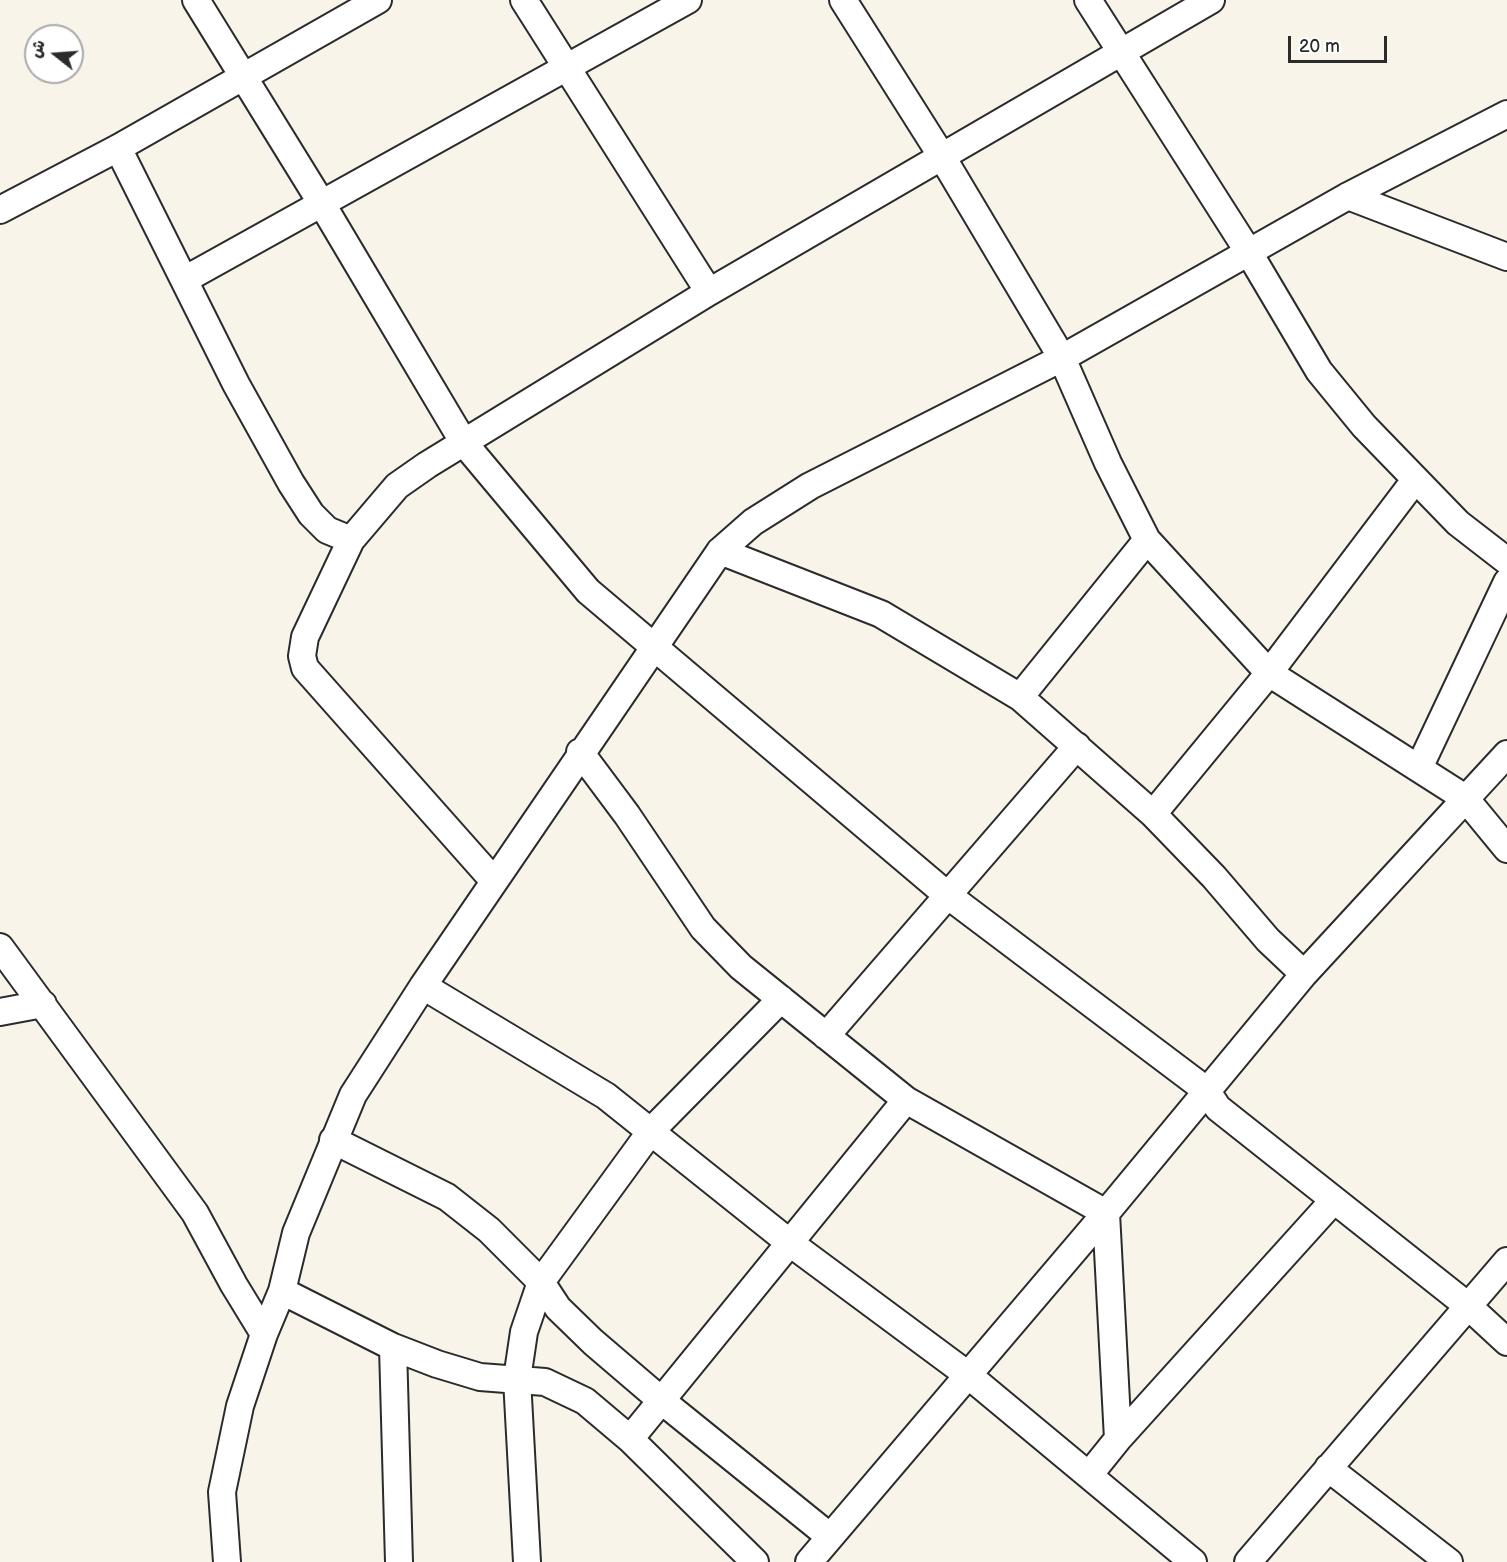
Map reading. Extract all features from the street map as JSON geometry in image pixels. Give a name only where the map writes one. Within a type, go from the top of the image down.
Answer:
[{"type":"street","points":[[196,0],[322,204],[464,443],[588,591],[946,894],[1206,1090],[1218,1108],[1468,1306],[1507,1342]]},
{"type":"street","points":[[0,210],[118,148],[378,0]]},
{"type":"street","points":[[524,0],[709,292]]},
{"type":"street","points":[[184,280],[688,0]]},
{"type":"street","points":[[843,0],[941,155],[1062,358],[1108,463],[1147,540],[1269,673],[1465,798],[1507,849]]},
{"type":"street","points":[[1088,0],[1248,251],[1319,371],[1364,426],[1458,524],[1507,561]]},
{"type":"street","points":[[494,881],[305,668],[302,656],[305,636],[351,540],[397,486],[464,443],[709,292],[1211,0]]},
{"type":"street","points":[[227,1562],[222,1492],[240,1406],[264,1334],[282,1291],[296,1233],[353,1095],[423,986],[580,753],[720,551],[753,522],[810,486],[1062,358],[1348,196],[1507,114]]},
{"type":"street","points":[[118,148],[236,384],[311,514],[327,530],[351,540]]},
{"type":"street","points":[[1348,196],[1507,257]]},
{"type":"street","points":[[1153,814],[1269,673],[1415,480]]},
{"type":"street","points":[[1020,698],[1147,540]]},
{"type":"street","points":[[720,551],[881,614],[1020,698],[1153,814],[1214,877],[1268,940],[1304,974]]},
{"type":"street","points":[[1419,768],[1507,582]]},
{"type":"street","points":[[825,1036],[946,894],[1077,747]]},
{"type":"street","points":[[580,753],[627,815],[703,928],[741,967],[906,1100],[1106,1213]]},
{"type":"street","points":[[809,1562],[1106,1213],[1304,974],[1507,754]]},
{"type":"street","points":[[0,947],[195,1213],[264,1334]]},
{"type":"street","points":[[423,986],[606,1096],[790,1243],[968,1375],[1193,1562]]},
{"type":"street","points":[[526,1562],[517,1379],[524,1332],[541,1282],[651,1131],[781,999]]},
{"type":"street","points":[[0,1012],[44,1004]]},
{"type":"street","points":[[630,1439],[906,1100]]},
{"type":"street","points":[[333,1140],[447,1197],[489,1230],[541,1282],[558,1308],[662,1401],[829,1536]]},
{"type":"street","points":[[1089,1475],[1118,1439],[1334,1200]]},
{"type":"street","points":[[1106,1213],[1118,1439]]},
{"type":"street","points":[[1248,1562],[1507,1261]]},
{"type":"street","points":[[282,1291],[393,1347],[480,1377],[544,1382],[585,1401],[630,1439],[755,1562]]},
{"type":"street","points":[[393,1347],[399,1562]]},
{"type":"street","points":[[1328,1468],[1449,1562]]}]
